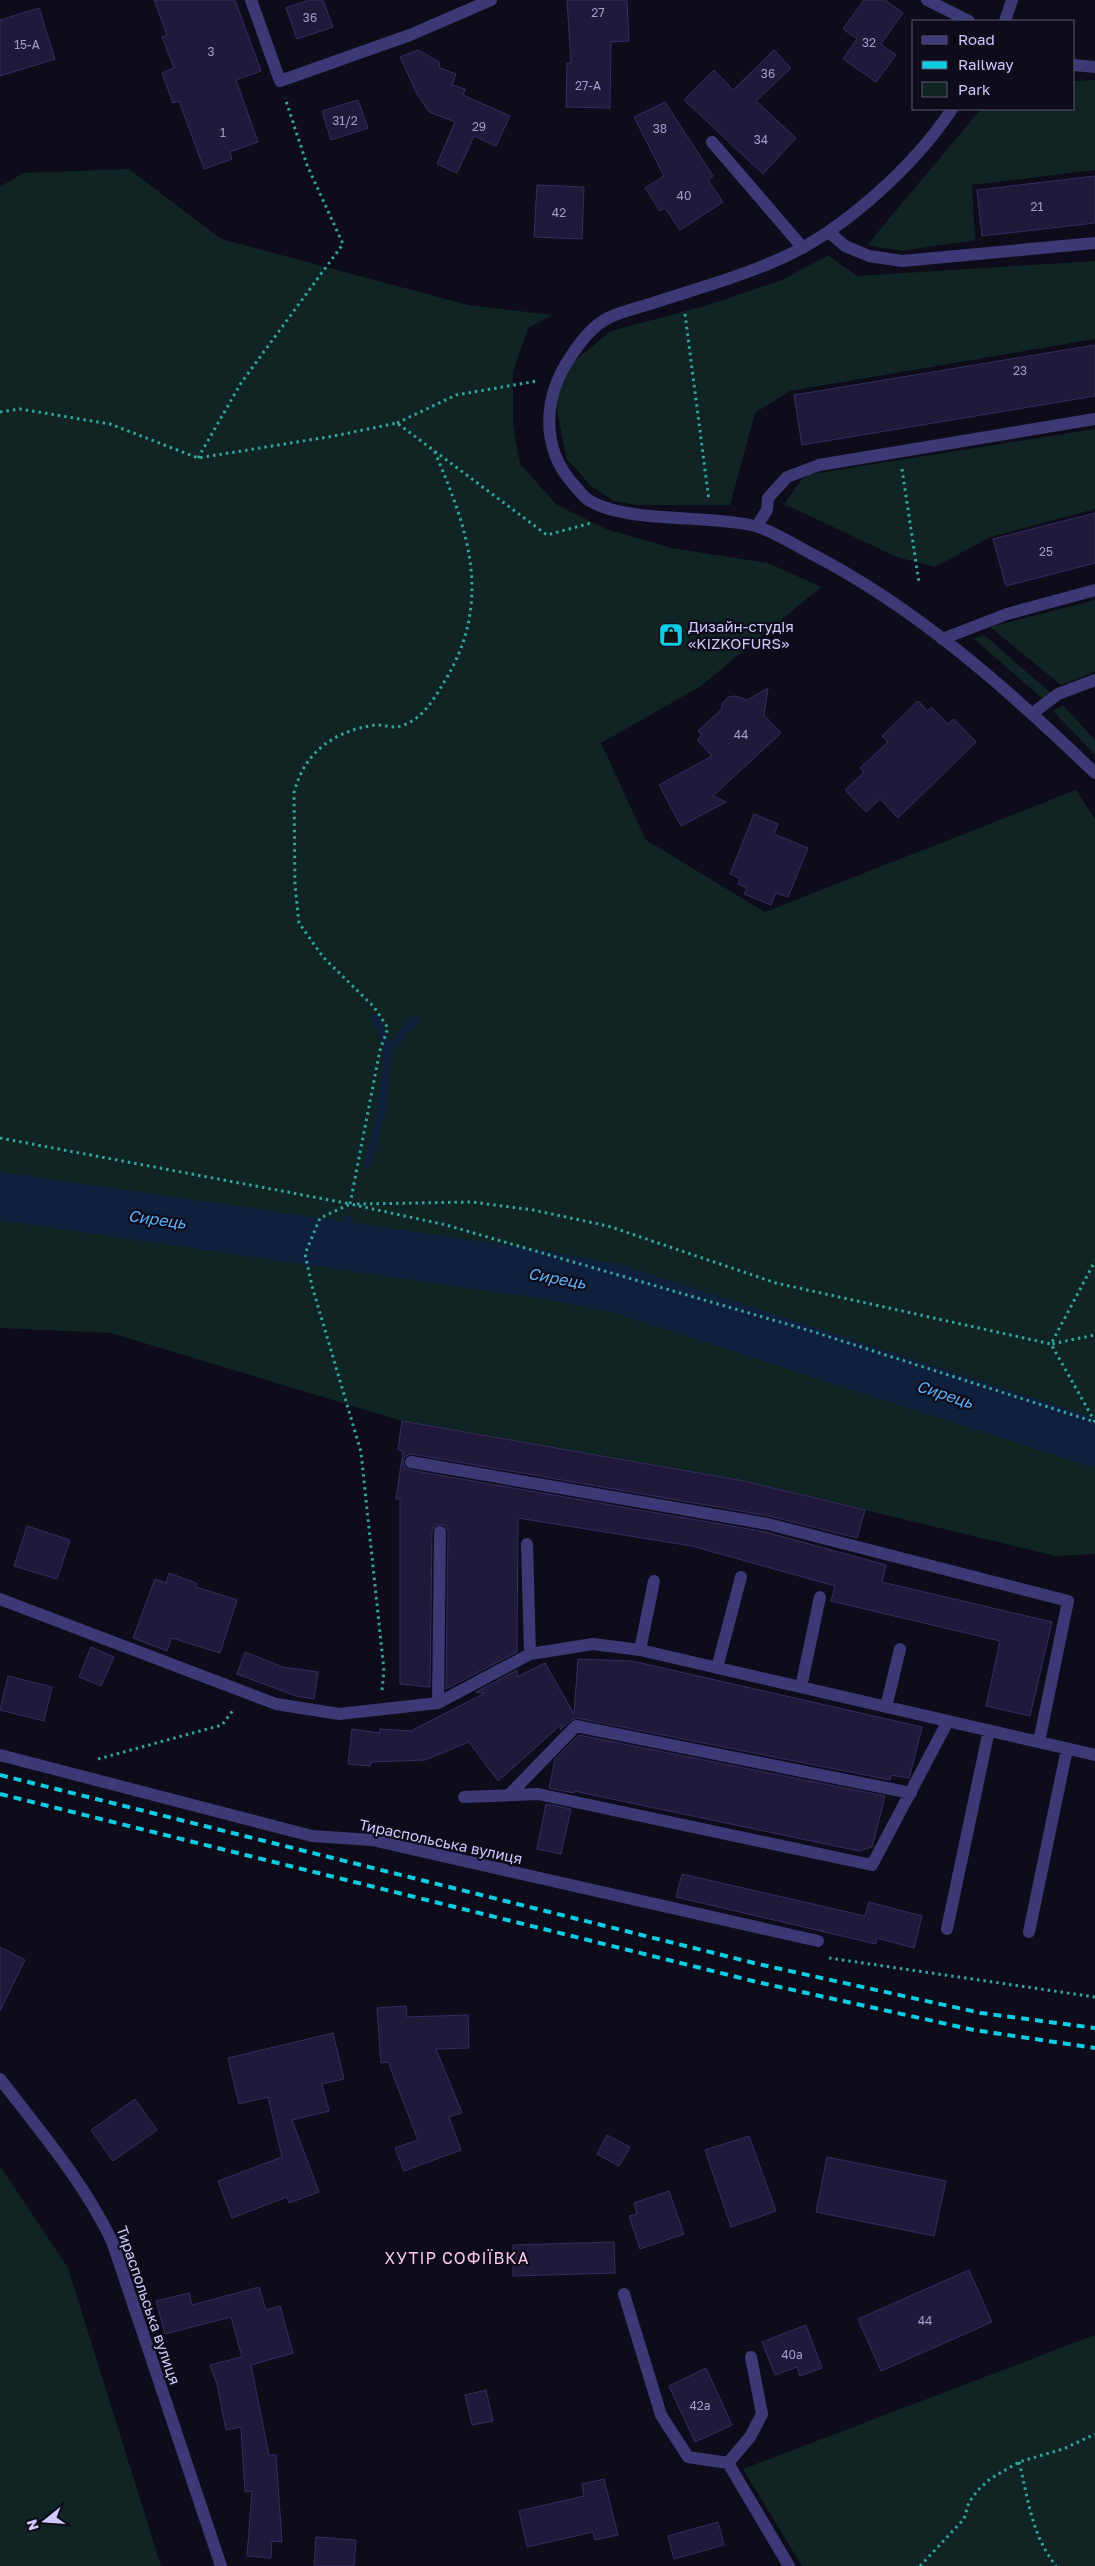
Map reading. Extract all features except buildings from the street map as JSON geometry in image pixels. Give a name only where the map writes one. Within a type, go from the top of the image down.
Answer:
[{"type":"street","points":[[251,0],[280,81],[410,36],[491,0]]},
{"type":"street","points":[[927,0],[967,20]]},
{"type":"street","points":[[1005,20],[1012,0]]},
{"type":"street","points":[[1075,65],[1095,67]]},
{"type":"street","points":[[951,110],[897,174],[829,232],[803,248],[748,272],[608,318],[588,333],[557,377],[550,404],[550,443],[562,472],[587,499],[623,514],[707,518],[757,526],[854,576],[942,639],[1033,713],[1095,773]]},
{"type":"street","points":[[712,142],[803,248]]},
{"type":"street","points":[[829,232],[845,246],[869,256],[902,261],[1095,243]]},
{"type":"street","points":[[757,526],[767,510],[768,498],[787,476],[819,465],[1095,419]]},
{"type":"street","points":[[942,639],[1007,614],[1095,590]]},
{"type":"street","points":[[1033,713],[1058,694],[1095,680]]},
{"type":"street","points":[[411,1462],[768,1524],[1068,1601],[1039,1742]]},
{"type":"street","points":[[438,1703],[440,1532]]},
{"type":"street","points":[[527,1544],[530,1654]]},
{"type":"street","points":[[717,1668],[741,1577]]},
{"type":"street","points":[[640,1650],[654,1581]]},
{"type":"street","points":[[801,1687],[820,1596]]},
{"type":"street","points":[[0,1599],[276,1704],[339,1714],[438,1703],[530,1654],[593,1644],[640,1650],[1095,1755]]},
{"type":"street","points":[[886,1707],[900,1649]]},
{"type":"street","points":[[464,1797],[538,1794],[872,1865],[948,1721]]},
{"type":"street","points":[[509,1795],[576,1726],[911,1793]]},
{"type":"street","points":[[947,1929],[989,1730]]},
{"type":"street","points":[[1029,1932],[1067,1749]]},
{"type":"street","name":"Тираспольська вулиця","points":[[0,1755],[312,1836],[372,1840],[818,1941]]},
{"type":"street","name":"Тираспольська вулиця","points":[[0,2079],[95,2205],[112,2241],[221,2566]]},
{"type":"street","points":[[624,2294],[661,2415],[688,2456],[728,2463],[789,2566]]},
{"type":"street","points":[[728,2463],[750,2437],[762,2414],[751,2357]]},
{"type":"path","points":[[198,458],[241,383],[312,290],[343,244],[307,165],[280,81]]},
{"type":"path","points":[[685,314],[709,501]]},
{"type":"path","points":[[0,412],[20,409],[110,424],[198,458],[334,436],[397,423],[456,395],[557,377]]},
{"type":"path","points":[[397,423],[547,535],[623,514]]},
{"type":"path","points":[[350,1204],[380,1050],[388,1028],[374,1007],[323,957],[299,923],[295,885],[294,793],[296,783],[315,753],[331,739],[349,730],[377,725],[400,727],[417,718],[428,708],[453,668],[465,637],[470,614],[472,571],[466,537],[453,495],[434,450]]},
{"type":"path","points":[[899,451],[919,583]]},
{"type":"path","points":[[0,1138],[311,1194],[446,1225],[811,1331],[1095,1422]]},
{"type":"path","points":[[382,1694],[384,1671],[361,1452],[312,1286],[305,1254],[320,1218],[350,1204],[472,1202],[533,1210],[608,1226],[776,1283],[1051,1344],[1095,1335]]},
{"type":"path","points":[[1051,1344],[1095,1261]]},
{"type":"path","points":[[1051,1344],[1095,1422]]},
{"type":"path","points":[[93,1761],[222,1725],[246,1692]]},
{"type":"path","points":[[920,2566],[964,2519],[970,2502],[978,2490],[990,2479],[1019,2462],[1063,2449],[1095,2434]]},
{"type":"path","points":[[1019,2462],[1036,2534],[1056,2566]]},
{"type":"green space","points":[[1095,80],[1095,170],[972,185],[975,240],[902,251],[867,245],[980,110],[1075,110],[1075,81]]},
{"type":"green space","points":[[129,169],[221,239],[468,305],[553,315],[528,328],[513,372],[513,425],[520,464],[557,505],[606,529],[672,548],[768,563],[821,587],[701,686],[601,743],[646,840],[765,912],[1076,790],[1095,819],[1095,1554],[1056,1556],[744,1481],[402,1421],[111,1333],[0,1328],[0,187],[23,173]]},
{"type":"green space","points":[[828,255],[857,276],[1095,261],[1095,339],[790,391],[755,413],[730,505],[636,505],[614,501],[591,486],[566,458],[557,410],[559,383],[568,366],[611,331],[708,305],[782,280]]},
{"type":"green space","points":[[1095,429],[1095,509],[990,537],[935,567],[897,557],[784,504],[805,475]]},
{"type":"green space","points":[[1095,600],[1095,672],[1061,685],[990,627]]},
{"type":"green space","points":[[984,635],[1052,694],[1044,700],[974,639]]},
{"type":"green space","points":[[1063,705],[1095,740],[1095,755],[1053,711]]},
{"type":"green space","points":[[0,2166],[68,2268],[161,2566],[0,2566]]},
{"type":"green space","points":[[1095,2335],[1095,2566],[802,2566],[743,2469]]},
{"type":"waterway","points":[[368,1164],[381,1113],[389,1048],[375,1018]]},
{"type":"waterway","points":[[389,1048],[415,1020]]},
{"type":"waterway","name":"Сирець","points":[[0,1196],[546,1275],[615,1288],[1095,1443]]},
{"type":"waterway","points":[[339,1247],[349,1219]]},
{"type":"railway","points":[[0,1775],[758,1964],[981,2013],[1095,2028]]},
{"type":"railway","points":[[0,1794],[757,1982],[974,2030],[1095,2048]]},
{"type":"place","name":"Дизайн-студія «KIZKOFURS»","points":[[671,635]]},
{"type":"district","name":"ХУТІР СОФІЇВКА","points":[[457,2258]]}]
